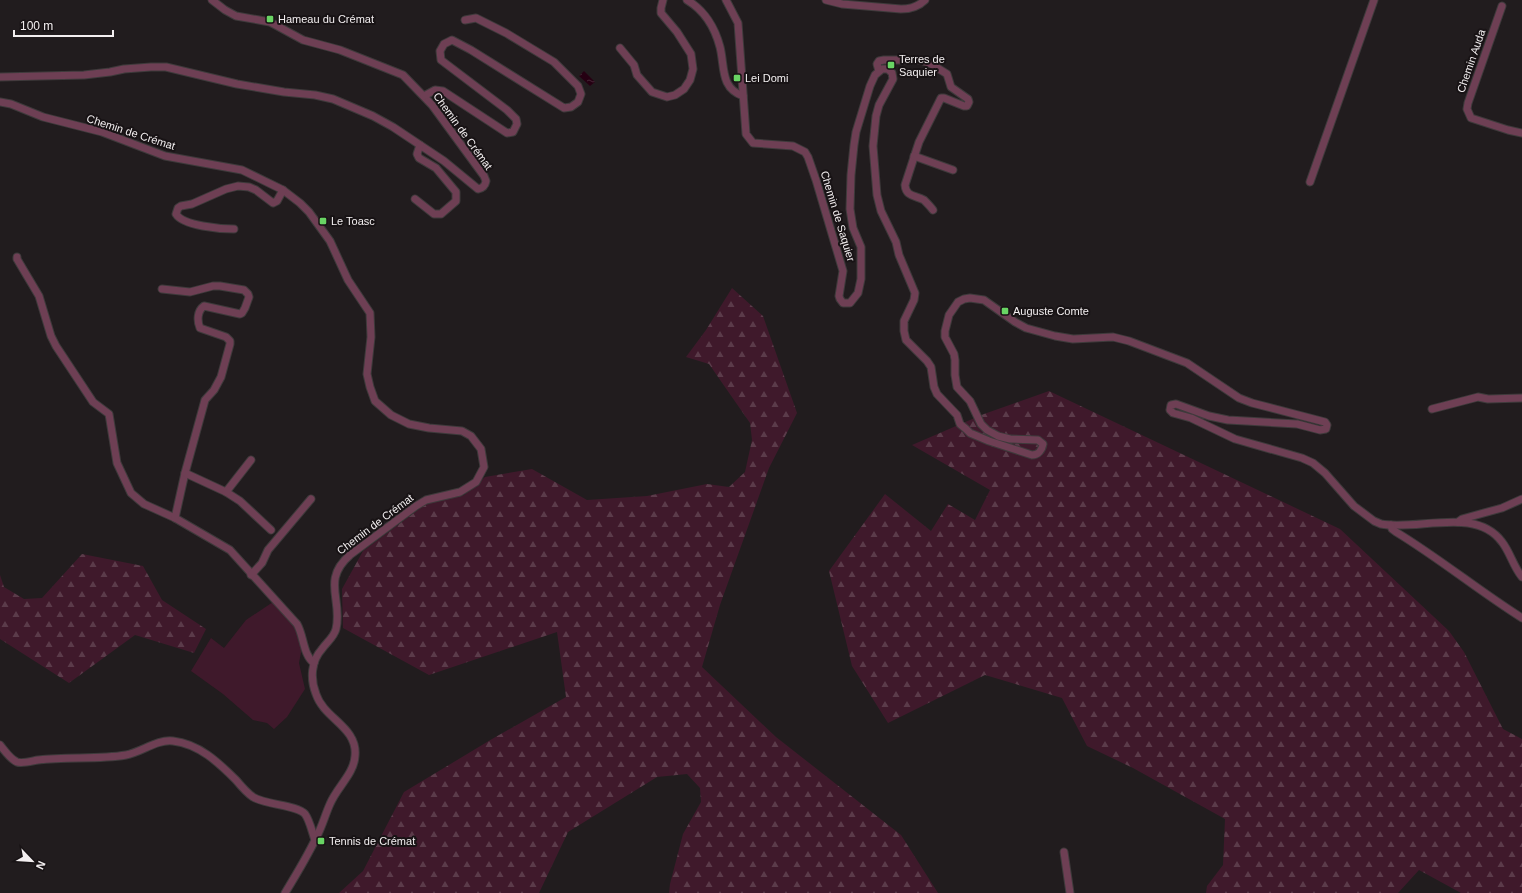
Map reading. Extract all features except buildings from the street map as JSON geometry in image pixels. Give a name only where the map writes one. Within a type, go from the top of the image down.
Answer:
[{"type":"street","name":"Chemin de Crémat","points":[[0,77],[84,75],[124,69],[166,67],[237,84],[284,92],[319,95],[334,99],[372,116],[444,161],[474,187],[482,189],[485,186],[486,181],[484,176],[432,105],[403,75],[329,46],[303,40],[270,22],[236,16],[212,0]]},
{"type":"street","points":[[620,48],[634,65],[637,75],[652,92],[667,97],[675,95],[684,89],[690,80],[693,68],[691,54],[677,32],[662,13],[661,8],[663,0]]},
{"type":"street","points":[[687,0],[709,21],[720,46],[727,83],[735,93],[743,96]]},
{"type":"street","points":[[826,0],[842,4],[910,9],[918,6],[925,0]]},
{"type":"street","points":[[1310,182],[1374,0]]},
{"type":"street","name":"Chemin de Saquier","points":[[730,1],[738,23],[740,37],[746,134],[751,141],[756,144],[793,146],[805,152],[808,157],[828,216],[843,271],[840,299],[843,303],[850,303],[856,298],[861,279],[861,247],[853,228],[850,209],[850,175],[854,145],[870,86],[879,71]]},
{"type":"street","name":"Chemin Auda","points":[[1502,6],[1468,103],[1467,110],[1471,118],[1522,133]]},
{"type":"street","points":[[424,96],[435,90],[443,91],[507,133],[513,132],[518,124],[516,119],[507,110],[441,60],[440,51],[444,44],[452,40],[471,50],[564,108],[571,107],[578,102],[581,94],[578,86],[554,62],[506,33],[476,18],[464,20]]},
{"type":"street","points":[[933,210],[922,199],[910,195],[905,189],[904,185],[924,131],[940,100],[944,98],[964,106],[967,106],[969,102],[951,86],[947,74],[931,64],[921,60],[884,60],[877,64],[879,71],[882,69],[888,69],[892,72],[893,79],[880,105],[874,128],[873,146],[877,195],[881,211],[896,242],[899,256],[915,293],[914,300],[904,321],[906,340],[931,367],[934,387],[937,394],[957,415],[960,424],[970,433],[989,441],[1032,454],[1037,454],[1043,444],[1038,440],[1010,439],[998,436],[988,430],[981,424],[970,401],[955,383],[955,360],[954,354],[946,338],[946,323],[949,315],[958,302],[964,299],[976,298],[989,302],[1010,320],[1026,328],[1065,338],[1084,339],[1112,337],[1129,341],[1186,363],[1239,398],[1252,403],[1325,422],[1327,425],[1326,429],[1320,430],[1297,424],[1228,420],[1209,416],[1179,405],[1173,404],[1170,407],[1170,410],[1173,413],[1191,418],[1235,439],[1302,458],[1313,463],[1325,473],[1350,502],[1378,523],[1391,525],[1458,522],[1472,523],[1489,530],[1503,542],[1516,569],[1522,577]]},
{"type":"street","name":"Chemin de Crémat","points":[[0,102],[11,104],[43,117],[102,132],[165,156],[236,168],[283,190],[305,208],[321,228],[336,252],[348,280],[370,313],[371,337],[367,374],[375,400],[391,415],[409,424],[429,428],[462,431],[471,436],[481,449],[484,467],[476,482],[460,492],[426,500],[344,560],[337,572],[334,585],[337,617],[336,627],[331,639],[318,654],[314,663]]},
{"type":"street","points":[[415,199],[434,214],[442,214],[456,201],[454,189],[440,173],[419,158],[417,154],[420,145]]},
{"type":"street","points":[[914,156],[953,170]]},
{"type":"street","points":[[234,229],[208,227],[179,218],[176,214],[181,206],[192,204],[231,187],[249,187],[256,190],[273,203],[277,200],[283,190]]},
{"type":"street","points":[[17,257],[39,296],[51,336],[56,346],[93,402],[110,414],[117,463],[131,493],[144,504],[175,518],[230,550],[251,575],[297,624],[302,632],[306,651],[311,661],[314,663],[312,676],[316,696],[326,711],[349,733],[356,747],[354,763],[350,773],[330,803],[315,840],[285,893]]},
{"type":"street","points":[[162,289],[190,292],[213,286],[220,286],[244,290],[248,294],[246,308],[240,314],[204,306],[199,312],[198,324],[200,328],[226,337],[230,341],[230,344],[221,377],[214,390],[205,400],[185,473],[175,518]]},
{"type":"street","points":[[1432,409],[1478,397],[1488,399],[1522,398]]},
{"type":"street","points":[[226,492],[251,460]]},
{"type":"street","points":[[185,473],[226,492],[240,501],[271,530]]},
{"type":"street","points":[[251,575],[262,563],[268,550],[311,499]]},
{"type":"street","points":[[1458,522],[1462,519],[1502,508],[1522,499]]},
{"type":"street","points":[[1391,525],[1392,529],[1396,532],[1424,549],[1502,606],[1522,618]]},
{"type":"street","points":[[0,745],[10,758],[18,763],[55,758],[127,755],[171,740],[192,745],[214,759],[248,793],[255,798],[267,803],[302,812],[315,840]]},
{"type":"street","points":[[1064,852],[1070,893]]},
{"type":"green space","points":[[732,288],[763,316],[797,413],[769,468],[720,605],[702,667],[776,737],[901,835],[938,893],[669,893],[683,834],[701,802],[700,788],[687,774],[657,777],[568,832],[539,893],[339,893],[363,871],[404,792],[492,739],[566,697],[557,632],[429,675],[343,628],[342,589],[363,551],[426,504],[464,495],[485,477],[532,469],[587,500],[647,496],[707,484],[729,487],[745,472],[752,440],[750,423],[709,364],[686,357],[706,330]]},
{"type":"green space","points":[[1049,391],[1340,529],[1449,631],[1464,652],[1503,729],[1522,739],[1522,893],[1461,893],[1419,870],[1398,893],[1206,893],[1207,886],[1223,865],[1225,819],[1133,768],[1087,746],[1062,698],[985,675],[888,723],[852,666],[829,571],[885,494],[931,531],[948,504],[975,520],[990,490],[912,445],[984,414]]},
{"type":"green space","points":[[82,554],[143,566],[162,600],[206,629],[194,653],[135,635],[69,683],[0,639],[0,575],[4,587],[24,599],[42,598]]},
{"type":"green space","points":[[273,602],[294,624],[298,634],[302,647],[299,663],[305,689],[287,717],[274,729],[267,723],[253,720],[223,694],[191,671],[211,638],[224,648],[246,620]]},
{"type":"water","points":[[584,71],[595,82],[590,86],[579,76]]},
{"type":"place","name":"Hameau du Crémat","points":[[270,19]]},
{"type":"place","name":"Terres de Saquier","points":[[891,65]]},
{"type":"place","name":"Lei Domi","points":[[737,78]]},
{"type":"place","name":"Le Toasc","points":[[323,221]]},
{"type":"place","name":"Auguste Comte","points":[[1005,311]]},
{"type":"place","name":"Tennis de Crémat","points":[[321,841]]}]
